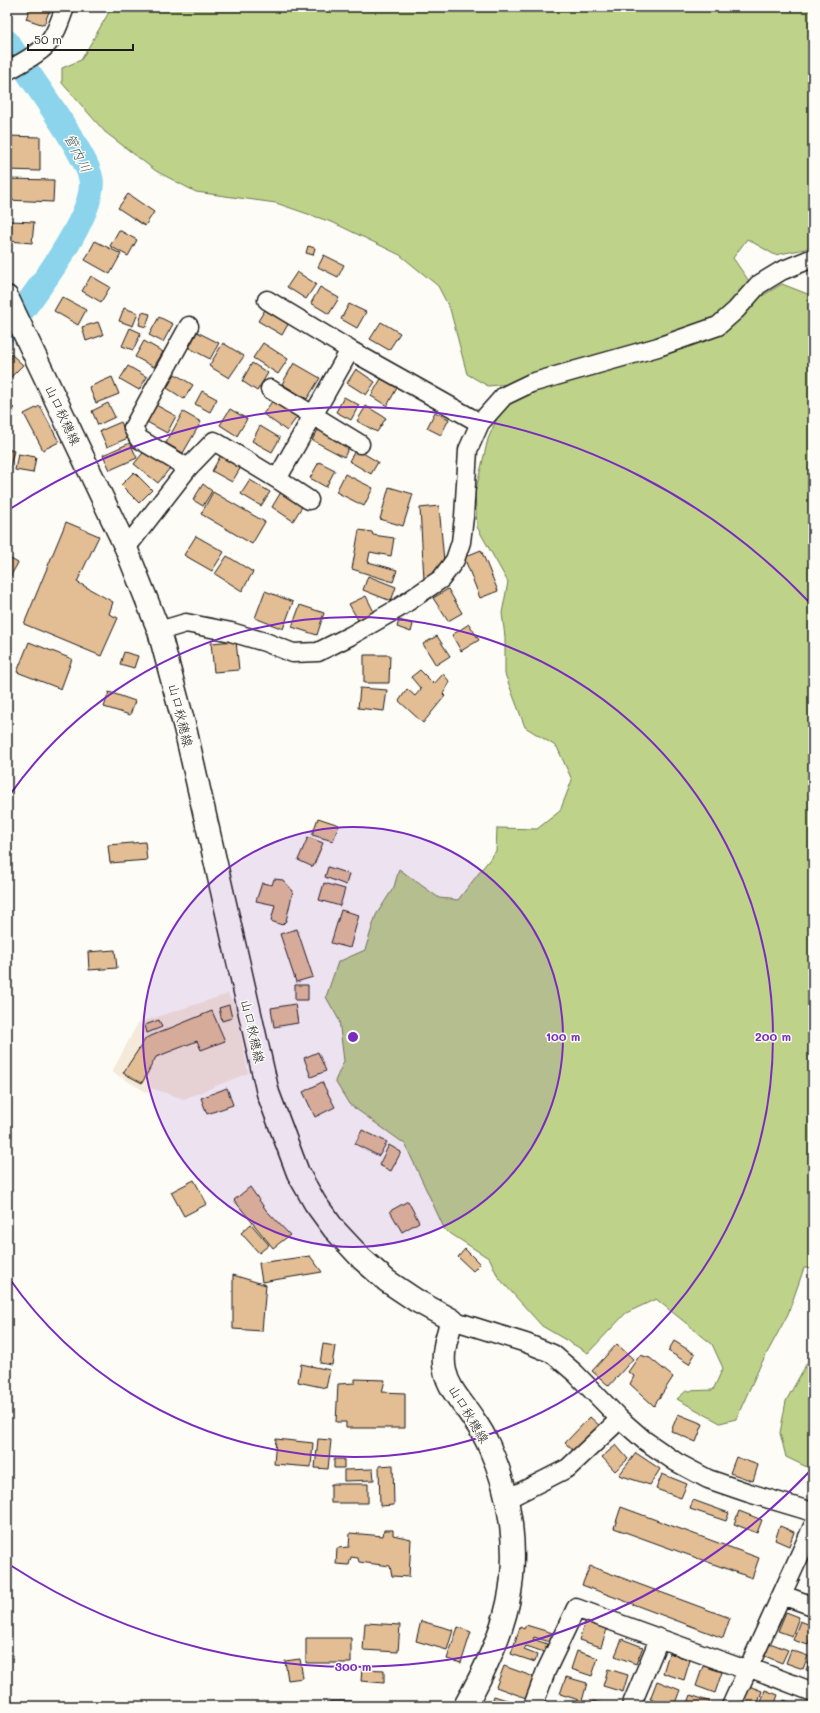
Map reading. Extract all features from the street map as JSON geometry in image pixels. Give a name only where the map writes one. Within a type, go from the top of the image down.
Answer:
[{"type":"main road","name":"山口秋穂線","points":[[9,300],[126,548],[159,631],[185,728],[268,1093],[298,1173],[315,1203],[334,1229],[362,1259],[387,1281],[417,1301],[452,1320],[444,1352],[445,1371],[453,1390],[475,1421],[489,1446],[507,1499],[511,1524],[512,1548],[512,1576],[508,1603],[492,1653],[465,1706]]},
{"type":"street","points":[[11,69],[42,50],[50,41],[60,22],[65,7]]},
{"type":"street","points":[[159,631],[186,623],[231,632],[265,642],[294,653],[318,652],[350,636],[397,609],[441,579],[455,560],[461,542],[464,517],[468,450],[480,423],[504,396],[531,383],[658,347],[718,326],[736,310],[758,285],[781,271],[813,258]]},
{"type":"street","points":[[267,300],[350,350],[480,423]]},
{"type":"street","points":[[188,468],[138,439],[133,428],[189,326]]},
{"type":"street","points":[[277,479],[350,350]]},
{"type":"street","points":[[270,389],[360,444]]},
{"type":"street","points":[[126,548],[188,468],[214,441],[309,500]]},
{"type":"street","points":[[452,1320],[526,1343],[553,1354],[575,1372],[620,1419],[644,1440],[676,1462],[708,1479],[813,1512]]},
{"type":"street","points":[[507,1499],[568,1468],[620,1419]]},
{"type":"street","points":[[730,1706],[813,1526]]},
{"type":"street","points":[[782,1595],[813,1606]]},
{"type":"street","points":[[533,1706],[546,1671],[576,1608],[738,1667],[748,1667],[813,1692]]},
{"type":"street","points":[[631,1706],[659,1639]]},
{"type":"shaded area","points":[[228,994],[236,1009],[248,1073],[184,1099],[151,1088],[148,1093],[112,1072],[138,1023]]},
{"type":"green space","points":[[112,7],[813,7],[813,245],[805,249],[775,255],[747,239],[733,258],[760,297],[782,284],[813,295],[813,1268],[804,1268],[788,1314],[760,1366],[736,1419],[720,1423],[677,1399],[686,1391],[713,1390],[723,1368],[712,1344],[656,1299],[626,1313],[588,1353],[542,1326],[498,1277],[490,1259],[445,1230],[405,1144],[349,1104],[335,1081],[344,1061],[339,1020],[326,997],[338,962],[365,950],[376,915],[394,887],[399,869],[439,898],[458,900],[496,851],[497,828],[537,829],[560,811],[572,780],[557,747],[525,727],[505,674],[505,637],[502,613],[508,582],[477,527],[475,493],[488,439],[510,384],[488,386],[467,374],[450,309],[438,286],[400,255],[334,223],[276,203],[196,192],[156,171],[105,132],[62,83],[62,68],[81,60]]},
{"type":"green space","points":[[813,1352],[813,1470],[786,1457],[780,1433],[786,1401]]},
{"type":"building","points":[[30,7],[44,7],[50,9],[44,25],[26,19]]},
{"type":"building","points":[[8,136],[40,137],[40,171],[7,170]]},
{"type":"building","points":[[7,179],[54,180],[53,202],[7,200]]},
{"type":"building","points":[[128,194],[154,212],[145,226],[118,208]]},
{"type":"building","points":[[10,221],[34,222],[32,243],[9,241]]},
{"type":"building","points":[[119,230],[137,240],[128,256],[110,246]]},
{"type":"building","points":[[95,241],[121,254],[110,274],[85,260]]},
{"type":"building","points":[[308,246],[315,248],[313,255],[306,253]]},
{"type":"building","points":[[324,255],[344,265],[338,277],[318,267]]},
{"type":"building","points":[[297,272],[316,284],[306,299],[287,287]]},
{"type":"building","points":[[91,276],[110,287],[101,302],[82,291]]},
{"type":"building","points":[[320,287],[339,298],[329,314],[311,303]]},
{"type":"building","points":[[62,297],[86,310],[78,325],[54,311]]},
{"type":"building","points":[[349,304],[366,312],[357,328],[341,319]]},
{"type":"building","points":[[268,305],[291,319],[282,335],[258,321]]},
{"type":"building","points":[[124,308],[138,313],[133,326],[119,321]]},
{"type":"building","points":[[142,312],[150,314],[146,327],[139,325]]},
{"type":"building","points":[[159,317],[173,324],[163,342],[149,335]]},
{"type":"building","points":[[98,322],[103,335],[86,341],[82,327]]},
{"type":"building","points":[[381,322],[400,333],[389,350],[370,339]]},
{"type":"building","points":[[130,328],[141,333],[133,350],[122,346]]},
{"type":"building","points":[[197,332],[219,343],[210,359],[189,348]]},
{"type":"building","points":[[144,341],[163,352],[154,367],[135,357]]},
{"type":"building","points":[[223,343],[244,356],[229,378],[209,366]]},
{"type":"building","points":[[263,343],[288,359],[278,374],[253,358]]},
{"type":"building","points":[[11,354],[23,365],[10,378],[7,375],[7,359]]},
{"type":"building","points":[[252,363],[268,373],[257,391],[242,381]]},
{"type":"building","points":[[294,363],[320,378],[307,399],[282,384]]},
{"type":"building","points":[[128,366],[147,377],[139,390],[120,379]]},
{"type":"building","points":[[356,369],[375,382],[366,395],[347,383]]},
{"type":"building","points":[[175,374],[193,385],[184,399],[167,388]]},
{"type":"building","points":[[112,377],[119,394],[96,403],[89,387]]},
{"type":"building","points":[[382,377],[398,386],[387,406],[371,396]]},
{"type":"building","points":[[202,391],[217,399],[210,412],[195,404]]},
{"type":"building","points":[[276,396],[299,414],[287,431],[263,414]]},
{"type":"building","points":[[344,397],[359,405],[351,420],[336,412]]},
{"type":"building","points":[[108,403],[115,417],[98,425],[92,411]]},
{"type":"building","points":[[156,405],[176,416],[167,433],[147,422]]},
{"type":"building","points":[[7,406],[14,408],[10,425],[7,424]]},
{"type":"building","points":[[40,406],[59,442],[43,450],[24,414]]},
{"type":"building","points":[[366,406],[386,418],[377,432],[357,421]]},
{"type":"building","points":[[230,409],[247,419],[237,436],[220,425]]},
{"type":"building","points":[[183,412],[201,422],[183,453],[166,443]]},
{"type":"building","points":[[435,412],[449,419],[441,435],[427,428]]},
{"type":"building","points":[[121,422],[128,438],[107,447],[100,431]]},
{"type":"building","points":[[321,425],[352,442],[344,457],[312,440]]},
{"type":"building","points":[[260,426],[280,438],[272,452],[252,441]]},
{"type":"building","points":[[130,443],[137,458],[110,470],[103,455]]},
{"type":"building","points":[[7,449],[14,451],[9,470],[7,470]]},
{"type":"building","points":[[146,449],[170,468],[158,483],[134,464]]},
{"type":"building","points":[[356,449],[378,462],[371,474],[349,461]]},
{"type":"building","points":[[18,454],[36,457],[33,473],[15,470]]},
{"type":"building","points":[[221,455],[241,467],[232,482],[212,471]]},
{"type":"building","points":[[319,462],[335,470],[326,487],[310,478]]},
{"type":"building","points":[[134,472],[152,490],[139,503],[121,485]]},
{"type":"building","points":[[345,474],[373,488],[364,506],[336,492]]},
{"type":"building","points":[[250,480],[270,492],[261,506],[241,494]]},
{"type":"building","points":[[203,484],[212,491],[203,506],[193,500]]},
{"type":"building","points":[[389,487],[413,494],[403,526],[380,519]]},
{"type":"building","points":[[213,492],[265,522],[252,544],[201,514]]},
{"type":"building","points":[[281,492],[303,505],[293,521],[272,507]]},
{"type":"building","points":[[439,506],[444,561],[434,573],[424,580],[420,508]]},
{"type":"building","points":[[66,522],[99,536],[77,582],[113,602],[109,614],[118,618],[101,656],[24,624]]},
{"type":"building","points":[[359,530],[372,532],[373,535],[394,538],[391,556],[370,552],[368,562],[397,570],[393,582],[352,569]]},
{"type":"building","points":[[196,536],[224,552],[212,571],[184,555]]},
{"type":"building","points":[[481,550],[498,591],[480,598],[464,557]]},
{"type":"building","points":[[227,556],[253,572],[242,591],[215,574]]},
{"type":"building","points":[[7,557],[18,563],[7,582]]},
{"type":"building","points":[[368,576],[396,587],[391,601],[363,590]]},
{"type":"building","points":[[448,589],[462,613],[448,621],[433,598]]},
{"type":"building","points":[[265,591],[293,602],[283,629],[255,618]]},
{"type":"building","points":[[366,596],[374,612],[358,620],[349,604]]},
{"type":"building","points":[[300,605],[324,613],[317,635],[292,627]]},
{"type":"building","points":[[399,620],[413,624],[411,632],[397,627]]},
{"type":"building","points":[[469,624],[479,640],[461,651],[452,635]]},
{"type":"building","points":[[437,636],[450,656],[436,665],[423,644]]},
{"type":"building","points":[[236,641],[239,670],[214,672],[211,643]]},
{"type":"building","points":[[29,642],[72,659],[61,689],[17,672]]},
{"type":"building","points":[[124,652],[138,656],[134,668],[120,664]]},
{"type":"building","points":[[364,655],[390,655],[389,683],[364,683]]},
{"type":"building","points":[[420,670],[434,684],[443,674],[450,682],[443,694],[445,696],[423,723],[399,701],[407,689],[415,696],[421,689],[411,677]]},
{"type":"building","points":[[360,688],[387,690],[384,711],[358,708]]},
{"type":"building","points":[[109,692],[135,701],[130,715],[104,707]]},
{"type":"building","points":[[318,818],[339,825],[333,841],[312,835]]},
{"type":"building","points":[[308,837],[323,843],[313,867],[298,860]]},
{"type":"building","points":[[145,842],[147,860],[110,863],[108,845]]},
{"type":"building","points":[[328,867],[349,874],[346,885],[325,877]]},
{"type":"building","points":[[274,879],[283,880],[293,891],[286,921],[282,925],[271,921],[275,905],[256,901],[262,883],[272,885]]},
{"type":"building","points":[[324,883],[345,889],[340,906],[319,900]]},
{"type":"building","points":[[341,910],[359,915],[350,948],[331,943]]},
{"type":"building","points":[[297,929],[313,977],[296,982],[280,934]]},
{"type":"building","points":[[115,950],[117,968],[89,970],[88,952]]},
{"type":"building","points":[[295,985],[308,985],[308,1000],[295,1000]]},
{"type":"building","points":[[295,1004],[298,1023],[274,1027],[271,1008]]},
{"type":"building","points":[[229,1005],[232,1018],[222,1021],[219,1008]]},
{"type":"building","points":[[212,1011],[225,1041],[201,1050],[197,1041],[156,1057],[142,1083],[123,1073],[146,1038]]},
{"type":"building","points":[[159,1020],[162,1027],[147,1033],[145,1025]]},
{"type":"building","points":[[318,1052],[326,1071],[311,1077],[304,1058]]},
{"type":"building","points":[[322,1082],[335,1107],[315,1117],[303,1092]]},
{"type":"building","points":[[227,1088],[233,1105],[207,1114],[201,1098]]},
{"type":"building","points":[[362,1130],[387,1142],[379,1156],[355,1144]]},
{"type":"building","points":[[389,1145],[401,1152],[391,1171],[379,1165]]},
{"type":"building","points":[[194,1180],[207,1204],[184,1216],[171,1192]]},
{"type":"building","points":[[250,1187],[266,1210],[290,1235],[273,1248],[234,1200]]},
{"type":"building","points":[[408,1201],[419,1222],[402,1232],[390,1211]]},
{"type":"building","points":[[251,1224],[269,1245],[259,1253],[241,1233]]},
{"type":"building","points":[[465,1249],[480,1264],[473,1271],[458,1257]]},
{"type":"building","points":[[310,1256],[322,1272],[262,1282],[259,1263]]},
{"type":"building","points":[[233,1275],[266,1285],[262,1331],[233,1329]]},
{"type":"building","points":[[674,1341],[695,1354],[689,1364],[668,1351]]},
{"type":"building","points":[[323,1344],[335,1346],[332,1365],[320,1363]]},
{"type":"building","points":[[617,1344],[633,1359],[609,1386],[592,1371]]},
{"type":"building","points":[[640,1355],[650,1358],[673,1377],[654,1406],[630,1384],[634,1376],[628,1372]]},
{"type":"building","points":[[301,1364],[330,1370],[326,1388],[298,1382]]},
{"type":"building","points":[[355,1379],[385,1380],[382,1392],[405,1393],[405,1428],[346,1428],[346,1422],[336,1422],[338,1384],[355,1383]]},
{"type":"building","points":[[678,1414],[703,1424],[696,1442],[671,1431]]},
{"type":"building","points":[[590,1417],[601,1427],[576,1453],[565,1443]]},
{"type":"building","points":[[276,1439],[313,1443],[311,1467],[274,1464]]},
{"type":"building","points":[[318,1439],[331,1440],[328,1469],[315,1468]]},
{"type":"building","points":[[616,1445],[628,1459],[615,1471],[602,1457]]},
{"type":"building","points":[[636,1453],[660,1469],[650,1485],[619,1475]]},
{"type":"building","points":[[736,1457],[758,1465],[753,1481],[730,1473]]},
{"type":"building","points":[[334,1459],[344,1459],[344,1468],[334,1468]]},
{"type":"building","points":[[393,1465],[394,1505],[380,1506],[379,1466]]},
{"type":"building","points":[[373,1469],[374,1480],[344,1481],[344,1470]]},
{"type":"building","points":[[662,1474],[687,1484],[681,1498],[656,1489]]},
{"type":"building","points":[[331,1484],[368,1484],[368,1503],[331,1503]]},
{"type":"building","points":[[693,1500],[729,1513],[726,1521],[690,1509]]},
{"type":"building","points":[[621,1507],[759,1558],[752,1578],[614,1528]]},
{"type":"building","points":[[739,1511],[762,1520],[757,1533],[734,1524]]},
{"type":"building","points":[[780,1526],[794,1532],[789,1546],[775,1540]]},
{"type":"building","points":[[384,1530],[393,1530],[393,1535],[411,1539],[409,1577],[392,1576],[390,1566],[359,1562],[358,1558],[351,1557],[349,1565],[336,1564],[337,1548],[349,1547],[350,1533],[383,1536]]},
{"type":"building","points":[[590,1566],[730,1618],[723,1638],[582,1585]]},
{"type":"building","points":[[786,1612],[799,1617],[792,1636],[778,1631]]},
{"type":"building","points":[[421,1621],[453,1630],[447,1650],[416,1641]]},
{"type":"building","points":[[800,1621],[813,1626],[813,1631],[808,1645],[793,1640]]},
{"type":"building","points":[[585,1622],[607,1629],[601,1647],[579,1640]]},
{"type":"building","points":[[365,1623],[400,1625],[398,1652],[363,1650]]},
{"type":"building","points":[[526,1625],[556,1634],[553,1643],[534,1637],[533,1639],[547,1644],[544,1652],[526,1646],[524,1650],[537,1655],[535,1662],[511,1654],[520,1627],[524,1629]]},
{"type":"building","points":[[458,1627],[471,1632],[461,1663],[447,1659]]},
{"type":"building","points":[[306,1638],[351,1638],[351,1663],[306,1663]]},
{"type":"building","points":[[622,1639],[643,1647],[636,1664],[615,1656]]},
{"type":"building","points":[[770,1643],[788,1650],[782,1663],[765,1656]]},
{"type":"building","points":[[791,1650],[808,1656],[803,1669],[786,1663]]},
{"type":"building","points":[[577,1651],[598,1658],[592,1676],[571,1669]]},
{"type":"building","points":[[669,1653],[690,1660],[684,1680],[663,1673]]},
{"type":"building","points":[[811,1657],[813,1658],[813,1672],[806,1670]]},
{"type":"building","points":[[300,1659],[303,1678],[288,1680],[285,1661]]},
{"type":"building","points":[[504,1666],[534,1677],[526,1698],[496,1687]]},
{"type":"building","points":[[703,1666],[722,1672],[715,1693],[696,1686]]},
{"type":"building","points":[[362,1669],[384,1670],[384,1683],[361,1681]]},
{"type":"building","points":[[608,1669],[628,1675],[623,1692],[603,1686]]},
{"type":"building","points":[[566,1677],[587,1683],[582,1701],[560,1694]]},
{"type":"building","points":[[657,1681],[680,1690],[674,1706],[669,1706],[650,1699]]},
{"type":"building","points":[[749,1686],[762,1691],[757,1706],[742,1706]]},
{"type":"building","points":[[765,1690],[778,1695],[774,1706],[760,1706]]},
{"type":"building","points":[[691,1695],[710,1702],[709,1706],[687,1706]]},
{"type":"building","points":[[494,1696],[516,1703],[515,1706],[491,1706]]},
{"type":"building","points":[[784,1700],[797,1705],[797,1706],[782,1706]]},
{"type":"building","points":[[330,1701],[352,1701],[352,1706],[330,1706]]},
{"type":"building","points":[[593,1701],[611,1706],[592,1706]]},
{"type":"building","points":[[371,1702],[389,1706],[370,1706]]},
{"type":"building","points":[[553,1703],[563,1706],[552,1706]]},
{"type":"waterway","name":"管内川","points":[[7,42],[51,106],[76,146],[89,170],[91,179],[90,195],[84,214],[73,235],[45,279],[7,330]]}]
